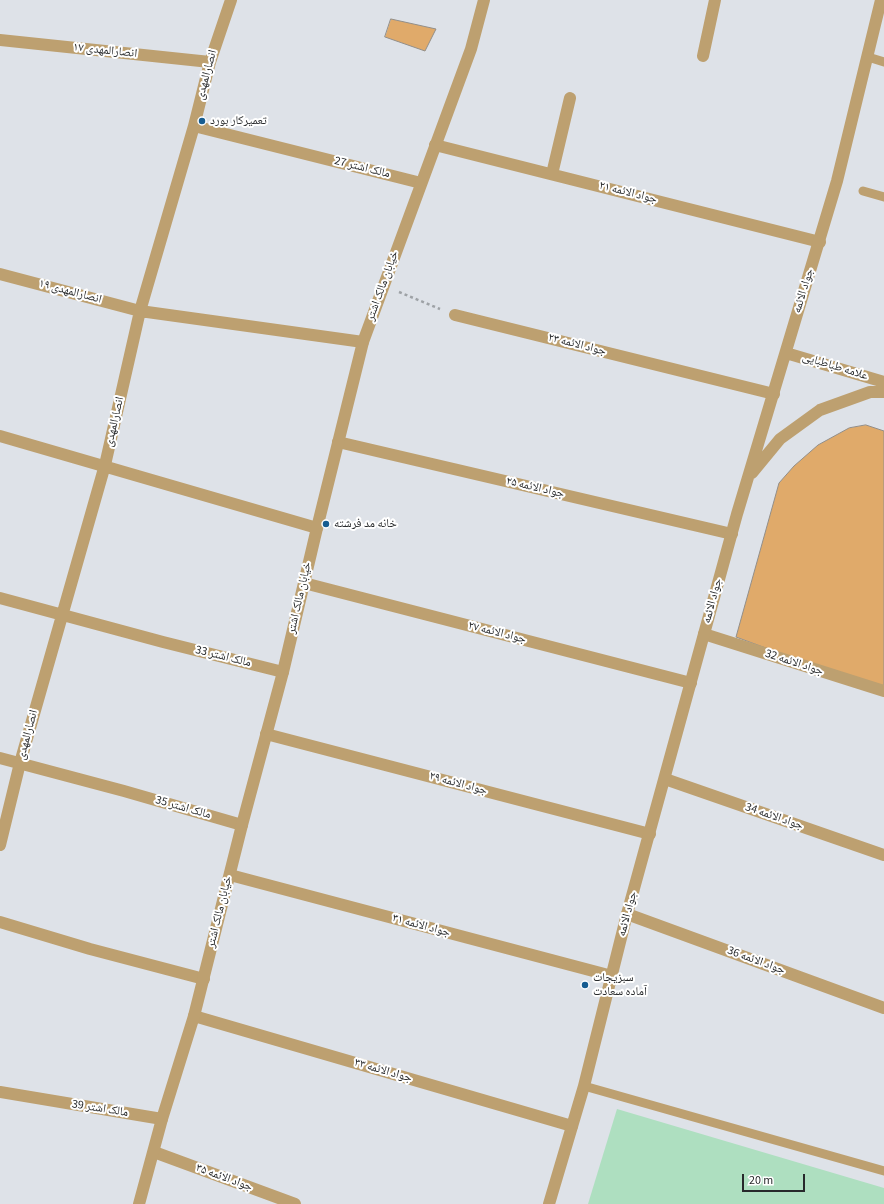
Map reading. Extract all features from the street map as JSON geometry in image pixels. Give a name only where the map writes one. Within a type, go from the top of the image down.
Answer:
[{"type":"street","name":"انصارالمهدی","points":[[0,845],[20,763],[105,465],[140,311],[194,126],[210,62],[231,0]]},
{"type":"street","name":"خیابان مالک اشتر","points":[[139,1204],[162,1119],[204,979],[242,825],[283,672],[363,342],[471,49],[484,0]]},
{"type":"street","points":[[704,56],[715,0]]},
{"type":"street","name":"جواد الائمه","points":[[549,1204],[584,1086],[628,914],[732,534],[837,181],[881,0]]},
{"type":"street","name":"انصارالمهدی ۱۷","points":[[0,40],[210,62]]},
{"type":"street","points":[[552,174],[570,98]]},
{"type":"street","name":"مالک اشتر 27","points":[[194,126],[421,183]]},
{"type":"street","name":"جواد الائمه ۲۱","points":[[435,145],[820,242]]},
{"type":"street","name":"انصارالمهدی ۱۹","points":[[0,274],[140,311],[257,326],[363,342]]},
{"type":"street","name":"جواد الائمه ۲۳","points":[[456,315],[774,394]]},
{"type":"street","name":"علامه طباطبایی","points":[[786,353],[884,382]]},
{"type":"street","points":[[748,479],[780,439],[820,410],[870,392],[884,392]]},
{"type":"street","points":[[0,436],[105,465],[317,528]]},
{"type":"street","name":"جواد الائمه ۲۵","points":[[338,442],[732,534]]},
{"type":"street","name":"جواد الائمه ۲۷","points":[[304,583],[691,682]]},
{"type":"street","name":"مالک اشتر 33","points":[[0,598],[163,642],[283,672]]},
{"type":"street","name":"جواد الائمه 32","points":[[704,634],[884,691]]},
{"type":"street","name":"جواد الائمه ۲۹","points":[[266,734],[650,834]]},
{"type":"street","name":"مالک اشتر 35","points":[[0,758],[124,790],[242,825]]},
{"type":"street","name":"جواد الائمه 34","points":[[665,779],[884,855]]},
{"type":"street","name":"جواد الائمه ۳۱","points":[[230,875],[612,976]]},
{"type":"street","name":"جواد الائمه 36","points":[[628,914],[884,1008]]},
{"type":"street","points":[[0,922],[204,979]]},
{"type":"street","name":"جواد الائمه ۳۳","points":[[194,1016],[572,1126]]},
{"type":"street","name":"مالک اشتر 39","points":[[0,1092],[162,1119]]},
{"type":"street","name":"جواد الائمه ۳۵","points":[[154,1152],[295,1204]]},
{"type":"lane","points":[[868,57],[884,62]]},
{"type":"lane","points":[[863,191],[884,197]]},
{"type":"lane","points":[[584,1086],[884,1171]]},
{"type":"path","points":[[383,286],[456,315]]},
{"type":"green space","points":[[617,1109],[884,1188],[884,1204],[588,1204]]},
{"type":"building","points":[[391,19],[436,29],[425,51],[385,37]]},
{"type":"building","points":[[866,425],[884,431],[884,684],[882,691],[736,637],[779,483],[794,466],[818,445],[849,428]]},
{"type":"place","name":"تعمیرکار بورد","points":[[202,121]]},
{"type":"place","name":"خانه مد فرشته","points":[[326,524]]},
{"type":"place","name":"سبزیجات آماده سعادت","points":[[585,985]]}]
